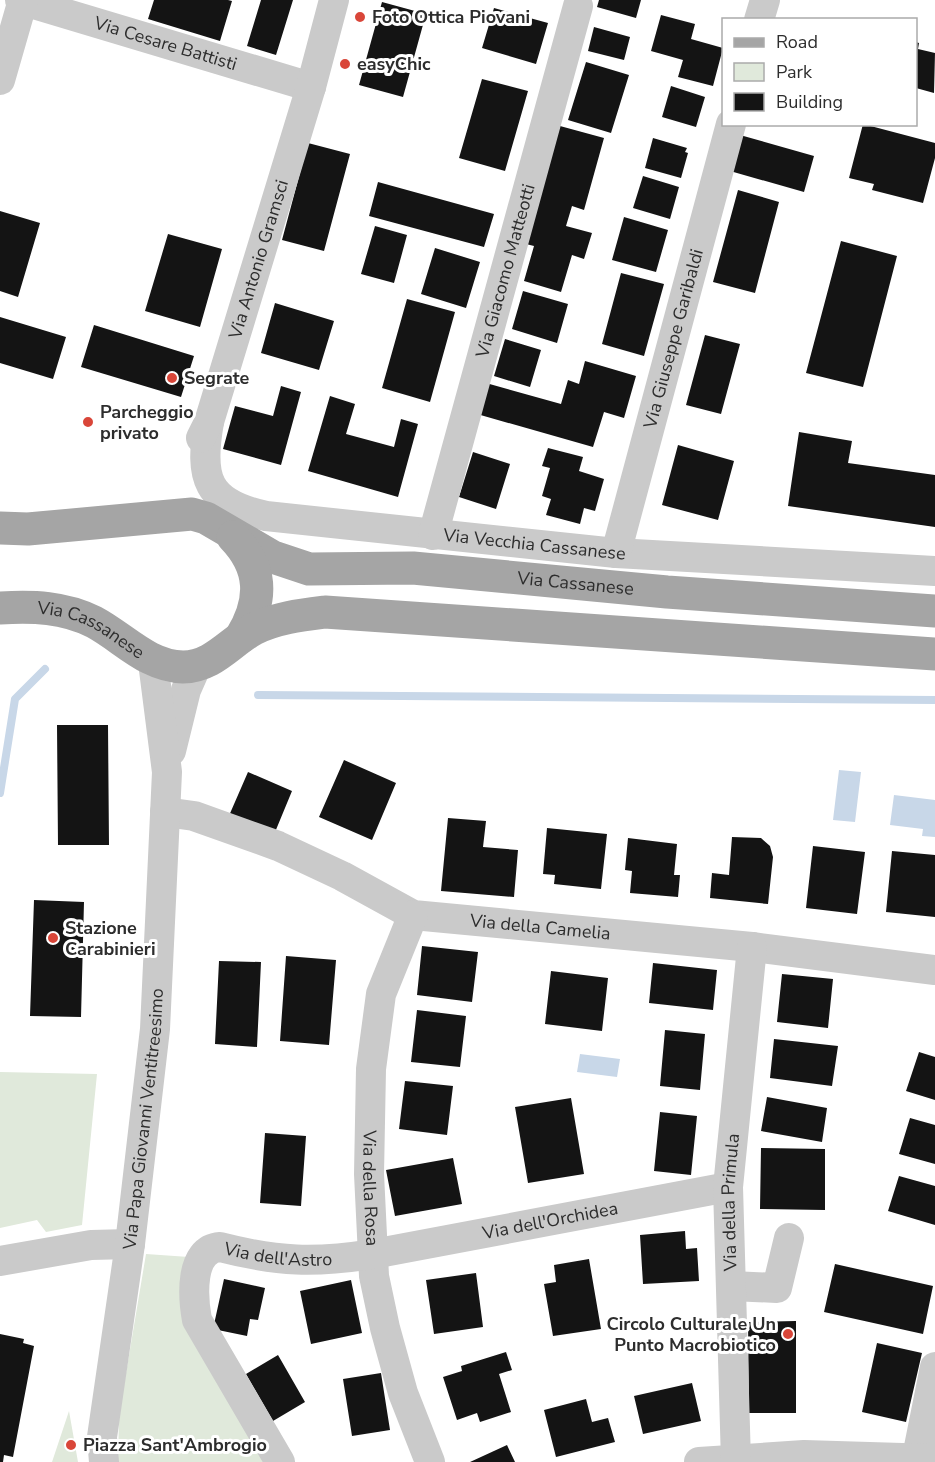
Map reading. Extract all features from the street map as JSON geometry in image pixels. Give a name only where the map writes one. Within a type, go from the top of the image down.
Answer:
[{"type":"main road","name":"Via Cassanese","points":[[0,528],[28,529],[183,515],[216,524],[273,557],[309,569],[426,569],[667,592],[935,611]]},
{"type":"main road","name":"Via Cassanese","points":[[216,524],[251,559],[256,576],[255,604],[241,637]]},
{"type":"main road","name":"Via Cassanese","points":[[0,608],[31,606],[74,614],[94,622],[153,662],[169,666],[197,665],[212,659],[241,637],[278,620],[334,612],[935,654]]},
{"type":"street","name":"Via Cesare Battisti","points":[[22,0],[311,87]]},
{"type":"street","points":[[0,80],[22,0]]},
{"type":"street","name":"Via Antonio Gramsci","points":[[216,524],[199,506],[192,479],[198,446],[209,422],[311,87],[334,0]]},
{"type":"street","points":[[760,18],[765,0]]},
{"type":"street","name":"Via Giacomo Matteotti","points":[[433,535],[578,6]]},
{"type":"street","name":"Via Giuseppe Garibaldi","points":[[616,554],[730,126]]},
{"type":"street","name":"Via Vecchia Cassanese","points":[[209,422],[204,456],[206,477],[218,496],[237,508],[266,516],[616,554],[935,572]]},
{"type":"street","name":"Via Papa Giovanni Ventitreesimo","points":[[104,1462],[102,1437],[130,1244],[155,1029],[167,772],[153,662]]},
{"type":"street","name":"Via Papa Giovanni Ventitreesimo","points":[[167,772],[186,690],[197,665]]},
{"type":"street","name":"Via della Camelia","points":[[165,812],[194,816],[278,846],[342,876],[413,915],[752,947],[935,970]]},
{"type":"street","name":"Via della Rosa","points":[[413,915],[381,994],[371,1069],[369,1174],[375,1276],[385,1328],[403,1393],[430,1462]]},
{"type":"street","name":"Via della Primula","points":[[735,1460],[728,1187],[752,947]]},
{"type":"street","name":"Via dell'Orchidea","points":[[373,1254],[728,1187]]},
{"type":"street","points":[[731,1286],[777,1288],[789,1238]]},
{"type":"street","points":[[0,1261],[91,1245],[130,1244]]},
{"type":"street","name":"Via dell'Astro","points":[[280,1462],[197,1320],[194,1300],[203,1254],[210,1247],[220,1247],[289,1261],[323,1261],[373,1254]]},
{"type":"street","points":[[699,1462],[804,1455],[926,1458],[935,1367]]},
{"type":"green space","points":[[0,1072],[97,1074],[82,1225],[46,1232],[37,1220],[0,1228]]},
{"type":"green space","points":[[146,1254],[189,1257],[184,1298],[269,1462],[118,1462],[119,1415]]},
{"type":"green space","name":"Piazza Sant'Ambrogio","points":[[69,1411],[78,1462],[52,1462]]},
{"type":"water","points":[[839,770],[861,772],[855,822],[833,820]]},
{"type":"water","points":[[894,795],[935,800],[935,837],[922,836],[923,829],[890,825]]},
{"type":"water","points":[[580,1054],[620,1059],[617,1077],[577,1072]]},
{"type":"building","points":[[154,0],[232,1],[220,41],[148,19]]},
{"type":"building","points":[[261,0],[293,0],[276,55],[247,46]]},
{"type":"building","points":[[599,0],[641,0],[636,18],[597,7]]},
{"type":"building","points":[[382,2],[426,14],[403,97],[359,85]]},
{"type":"building","points":[[494,8],[548,23],[536,64],[482,48]]},
{"type":"building","points":[[661,15],[695,24],[691,39],[722,48],[713,86],[678,77],[683,60],[651,51]]},
{"type":"building","points":[[594,27],[630,37],[624,60],[588,51]]},
{"type":"building","points":[[917,42],[919,43],[918,49],[935,53],[934,93],[917,88]]},
{"type":"building","points":[[586,62],[629,75],[611,133],[568,120]]},
{"type":"building","points":[[482,79],[528,91],[505,171],[459,158]]},
{"type":"building","points":[[671,86],[705,97],[696,127],[662,117]]},
{"type":"building","points":[[560,126],[604,138],[584,210],[572,206],[566,226],[592,233],[584,259],[572,255],[561,292],[524,281],[534,246],[526,244]]},
{"type":"building","points":[[862,126],[871,126],[935,143],[935,158],[923,203],[872,190],[874,184],[849,178]]},
{"type":"building","points":[[740,135],[814,156],[804,192],[730,171]]},
{"type":"building","points":[[653,138],[687,148],[685,152],[688,153],[681,178],[645,168]]},
{"type":"building","points":[[308,143],[350,154],[324,251],[282,240]]},
{"type":"building","points":[[643,176],[679,187],[670,219],[633,208]]},
{"type":"building","points":[[378,182],[494,214],[484,247],[369,216]]},
{"type":"building","points":[[738,190],[779,202],[755,293],[713,282]]},
{"type":"building","points":[[0,211],[40,223],[18,297],[0,291]]},
{"type":"building","points":[[624,217],[668,230],[656,272],[612,260]]},
{"type":"building","points":[[375,226],[407,235],[394,283],[361,274]]},
{"type":"building","points":[[168,234],[222,249],[200,327],[145,311]]},
{"type":"building","points":[[841,241],[897,256],[863,387],[806,373]]},
{"type":"building","points":[[435,248],[480,262],[466,308],[421,294]]},
{"type":"building","points":[[621,273],[664,284],[644,356],[602,344]]},
{"type":"building","points":[[523,291],[568,304],[557,343],[512,329]]},
{"type":"building","points":[[407,299],[455,312],[430,402],[382,388]]},
{"type":"building","points":[[275,303],[334,321],[319,370],[261,353]]},
{"type":"building","points":[[0,317],[66,337],[53,379],[0,363]]},
{"type":"building","points":[[94,325],[194,356],[181,397],[81,367]]},
{"type":"building","points":[[705,335],[740,344],[721,414],[686,405]]},
{"type":"building","points":[[505,339],[541,350],[530,387],[494,376]]},
{"type":"building","points":[[585,361],[636,376],[624,418],[604,412],[593,447],[477,414],[486,383],[561,404],[568,380],[579,384]]},
{"type":"building","points":[[281,386],[301,392],[281,465],[223,449],[235,406],[273,416]]},
{"type":"building","points":[[330,396],[355,404],[346,434],[394,447],[401,419],[418,424],[398,497],[308,471]]},
{"type":"building","points":[[799,432],[852,441],[848,463],[935,475],[935,527],[788,506]]},
{"type":"building","points":[[678,445],[734,461],[718,520],[662,505]]},
{"type":"building","points":[[548,448],[583,457],[579,471],[604,479],[595,511],[584,508],[580,524],[546,515],[551,499],[542,496],[550,468],[542,466]]},
{"type":"building","points":[[473,452],[510,464],[496,509],[459,497]]},
{"type":"building","points":[[57,725],[108,725],[109,845],[58,845]]},
{"type":"building","points":[[344,760],[396,783],[372,840],[319,817]]},
{"type":"building","points":[[248,772],[292,791],[273,837],[228,818]]},
{"type":"building","points":[[448,818],[486,821],[483,847],[518,850],[514,897],[441,891]]},
{"type":"building","points":[[547,828],[607,834],[601,889],[554,884],[555,875],[543,874]]},
{"type":"building","points":[[732,837],[761,838],[770,846],[773,857],[768,904],[710,898],[712,873],[729,875]]},
{"type":"building","points":[[628,838],[677,844],[674,875],[680,875],[678,897],[630,893],[632,871],[625,870]]},
{"type":"building","points":[[813,846],[865,852],[857,914],[806,908]]},
{"type":"building","points":[[892,851],[935,855],[935,917],[886,912]]},
{"type":"building","points":[[34,900],[84,902],[81,1017],[30,1016]]},
{"type":"building","points":[[422,946],[478,952],[472,1002],[417,995]]},
{"type":"building","points":[[286,956],[336,960],[329,1045],[280,1041]]},
{"type":"building","points":[[219,961],[261,962],[257,1047],[215,1044]]},
{"type":"building","points":[[653,963],[717,970],[713,1010],[649,1003]]},
{"type":"building","points":[[551,971],[608,978],[602,1031],[545,1024]]},
{"type":"building","points":[[782,974],[833,979],[828,1028],[777,1022]]},
{"type":"building","points":[[417,1010],[466,1016],[460,1067],[411,1062]]},
{"type":"building","points":[[665,1030],[705,1034],[700,1090],[660,1086]]},
{"type":"building","points":[[774,1039],[838,1046],[832,1086],[770,1078]]},
{"type":"building","points":[[919,1052],[935,1057],[935,1100],[906,1091]]},
{"type":"building","points":[[405,1081],[453,1086],[447,1135],[399,1129]]},
{"type":"building","points":[[767,1097],[827,1108],[822,1142],[761,1131]]},
{"type":"building","points":[[571,1098],[584,1174],[528,1183],[515,1107]]},
{"type":"building","points":[[660,1112],[697,1116],[691,1175],[654,1171]]},
{"type":"building","points":[[910,1118],[935,1125],[935,1164],[899,1154]]},
{"type":"building","points":[[265,1133],[306,1136],[301,1206],[260,1203]]},
{"type":"building","points":[[761,1148],[825,1149],[825,1210],[760,1209]]},
{"type":"building","points":[[453,1158],[462,1204],[395,1216],[386,1170]]},
{"type":"building","points":[[899,1176],[935,1186],[935,1225],[888,1211]]},
{"type":"building","points":[[685,1231],[686,1249],[697,1248],[699,1281],[643,1284],[640,1235]]},
{"type":"building","points":[[589,1259],[601,1329],[553,1336],[544,1284],[556,1282],[554,1265]]},
{"type":"building","points":[[835,1264],[933,1286],[923,1334],[824,1312]]},
{"type":"building","points":[[476,1273],[483,1327],[434,1334],[426,1280]]},
{"type":"building","points":[[224,1279],[265,1288],[258,1320],[250,1319],[247,1336],[213,1329]]},
{"type":"building","points":[[351,1280],[362,1333],[311,1344],[300,1291]]},
{"type":"building","points":[[796,1321],[796,1413],[749,1413],[748,1322]]},
{"type":"building","points":[[0,1334],[24,1339],[23,1343],[34,1346],[13,1457],[4,1455],[3,1462],[0,1462]]},
{"type":"building","points":[[877,1343],[922,1353],[906,1422],[862,1412]]},
{"type":"building","points":[[506,1352],[512,1370],[499,1374],[511,1412],[480,1422],[477,1413],[457,1420],[443,1377],[462,1371],[461,1366]]},
{"type":"building","points":[[278,1355],[305,1402],[273,1421],[246,1374]]},
{"type":"building","points":[[381,1373],[390,1430],[352,1436],[343,1379]]},
{"type":"building","points":[[692,1383],[701,1421],[643,1434],[634,1396]]},
{"type":"building","points":[[586,1399],[592,1422],[608,1418],[615,1442],[556,1457],[544,1410]]},
{"type":"building","points":[[507,1445],[515,1462],[470,1462]]},
{"type":"waterway","points":[[0,793],[15,699],[45,669]]},
{"type":"waterway","points":[[258,695],[935,700]]},
{"type":"place","name":"Foto Ottica Piovani","points":[[360,17]]},
{"type":"place","name":"easyChic","points":[[345,64]]},
{"type":"place","name":"Segrate","points":[[172,378]]},
{"type":"place","name":"Parcheggio privato","points":[[88,422]]},
{"type":"place","name":"Stazione Carabinieri","points":[[53,938]]},
{"type":"place","name":"Circolo Culturale Un Punto Macrobiotico","points":[[788,1334]]},
{"type":"place","name":"Piazza Sant'Ambrogio","points":[[71,1445]]}]
